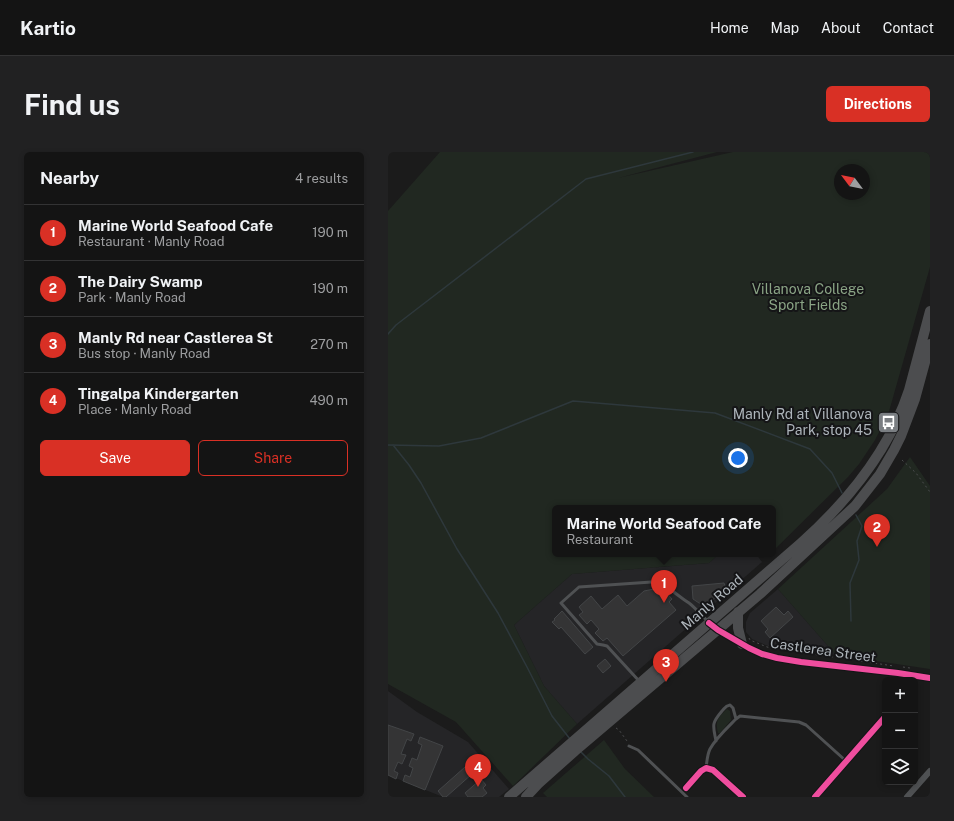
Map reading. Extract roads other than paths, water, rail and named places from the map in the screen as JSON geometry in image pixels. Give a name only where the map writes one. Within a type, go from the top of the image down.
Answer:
[{"type":"main road","name":"Manly Road","points":[[509,797],[819,527],[842,502],[877,457],[894,428],[906,400],[930,311]]},
{"type":"main road","name":"Manly Road","points":[[526,797],[538,784],[575,751],[772,583],[847,513],[872,485],[894,450],[909,418],[930,344]]},
{"type":"main road","points":[[738,612],[738,628],[744,640]]},
{"type":"street","name":"Castlerea Street","points":[[709,623],[718,630],[744,640],[756,651],[777,658],[801,662],[898,672],[930,678]]},
{"type":"street","points":[[898,672],[898,677]]},
{"type":"street","points":[[815,797],[882,720]]},
{"type":"street","points":[[683,790],[701,771],[706,768],[712,770],[743,797]]},
{"type":"street","points":[[907,797],[930,771]]},
{"type":"lane","points":[[640,683],[607,646],[597,644],[561,603],[580,587],[666,581],[673,592],[690,604],[709,623]]},
{"type":"lane","points":[[716,741],[713,725],[714,720],[726,706],[730,705],[734,708],[736,719]]},
{"type":"lane","points":[[706,768],[710,750],[716,741],[740,716],[799,722],[806,725],[846,761]]},
{"type":"lane","points":[[630,746],[638,750],[683,790],[687,797]]},
{"type":"waterway","points":[[388,334],[396,325],[586,179],[693,152]]},
{"type":"waterway","points":[[388,445],[439,446],[481,438],[573,401],[715,413],[810,449],[832,473],[842,493]]},
{"type":"waterway","points":[[393,445],[421,483],[457,549],[498,613],[552,716],[570,739]]},
{"type":"waterway","points":[[851,621],[850,583],[859,560],[857,541],[862,526],[856,515]]},
{"type":"waterway","points":[[581,752],[609,776],[625,797]]},
{"type":"place","name":"Manly Rd at Villanova Park, stop 45","points":[[888,422]]},
{"type":"place","name":"The Dairy Swamp","points":[[877,547]]},
{"type":"place","name":"Marine World Seafood Cafe","points":[[664,603]]},
{"type":"place","name":"Manly Rd near Castlerea St","points":[[666,682]]},
{"type":"place","name":"Tingalpa Kindergarten","points":[[478,787]]},
{"type":"park label","name":"Villanova College Sport Fields","points":[[808,298]]}]
